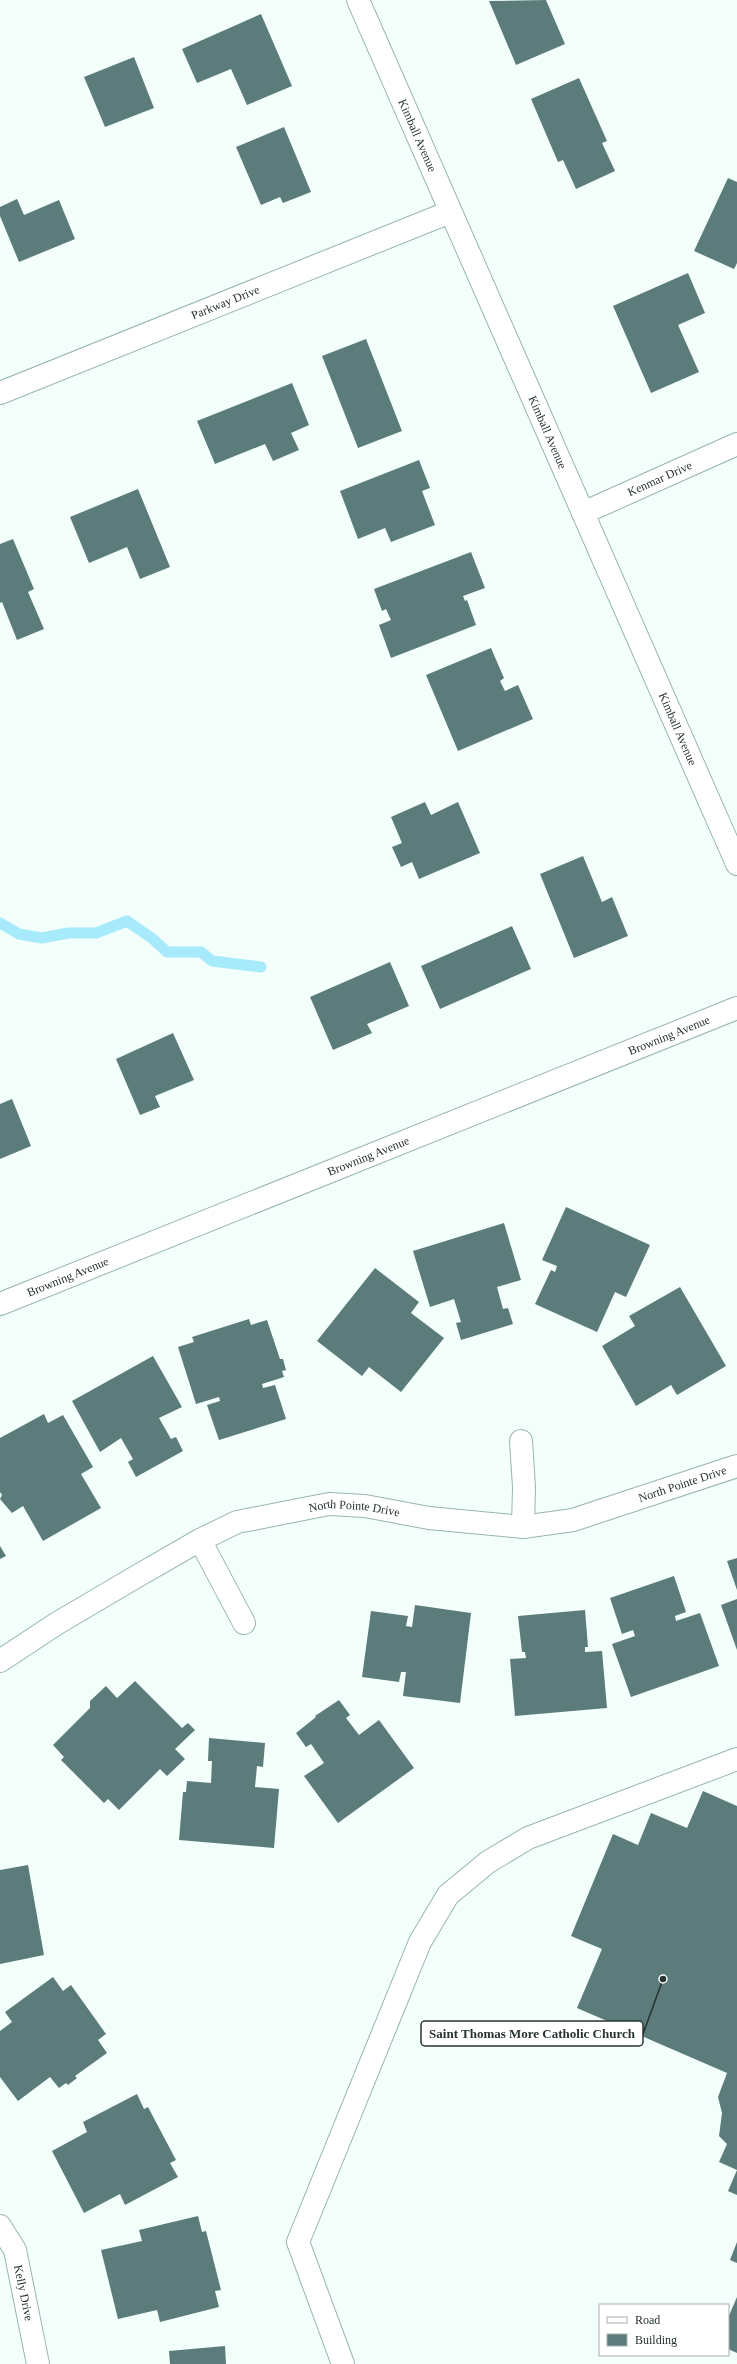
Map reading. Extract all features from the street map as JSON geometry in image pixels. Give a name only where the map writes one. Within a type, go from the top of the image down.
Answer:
[{"type":"street","name":"Kimball Avenue","points":[[358,0],[737,864]]},
{"type":"street","name":"Parkway Drive","points":[[0,393],[450,212]]},
{"type":"street","name":"Kenmar Drive","points":[[583,513],[737,444]]},
{"type":"street","name":"Browning Avenue","points":[[0,1304],[737,1008]]},
{"type":"street","points":[[521,1441],[524,1487],[523,1527]]},
{"type":"street","name":"North Pointe Drive","points":[[0,1661],[63,1620],[200,1540],[237,1522],[329,1504],[364,1506],[429,1518],[523,1527],[573,1520],[737,1466]]},
{"type":"street","points":[[200,1540],[244,1623]]},
{"type":"street","points":[[343,2364],[298,2242],[420,1942],[448,1895],[488,1862],[528,1838],[737,1759]]},
{"type":"street","name":"Kelly Drive","points":[[0,2226],[15,2250],[38,2364]]},
{"type":"building","points":[[546,0],[565,44],[516,65],[489,1]]},
{"type":"building","points":[[261,14],[292,86],[247,105],[231,69],[197,83],[182,49]]},
{"type":"building","points":[[134,57],[154,108],[105,127],[84,77]]},
{"type":"building","points":[[579,78],[607,141],[602,143],[615,171],[576,189],[563,160],[558,162],[531,99]]},
{"type":"building","points":[[284,127],[311,192],[283,203],[280,197],[261,205],[236,147]]},
{"type":"building","points":[[728,178],[737,182],[737,263],[734,269],[694,251]]},
{"type":"building","points":[[17,199],[24,215],[59,200],[75,239],[19,262],[0,216],[0,207]]},
{"type":"building","points":[[688,273],[705,313],[678,325],[699,372],[651,393],[613,306]]},
{"type":"building","points":[[366,339],[402,431],[358,448],[322,356]]},
{"type":"building","points":[[292,383],[309,425],[291,433],[299,450],[273,461],[265,444],[215,464],[197,421]]},
{"type":"building","points":[[419,460],[430,488],[422,491],[435,525],[391,542],[385,528],[358,539],[340,491]]},
{"type":"building","points":[[138,489],[170,567],[140,579],[127,547],[89,563],[70,517]]},
{"type":"building","points":[[13,539],[34,589],[28,592],[44,629],[17,640],[2,602],[0,603],[0,544]]},
{"type":"building","points":[[471,552],[485,588],[463,596],[465,601],[467,600],[476,625],[391,658],[379,625],[391,620],[386,609],[382,611],[374,589]]},
{"type":"building","points":[[491,648],[504,678],[500,681],[505,691],[518,685],[533,719],[458,751],[426,675]]},
{"type":"building","points":[[425,802],[431,815],[458,802],[480,853],[419,879],[412,862],[401,867],[392,847],[402,843],[391,817]]},
{"type":"building","points":[[583,856],[602,902],[612,897],[628,936],[574,958],[540,874]]},
{"type":"building","points":[[512,926],[531,969],[440,1009],[421,966]]},
{"type":"building","points":[[390,962],[409,1006],[367,1024],[372,1033],[333,1050],[310,997]]},
{"type":"building","points":[[173,1033],[194,1080],[155,1096],[160,1107],[140,1115],[116,1059]]},
{"type":"building","points":[[12,1099],[31,1146],[0,1159],[0,1104]]},
{"type":"building","points":[[566,1207],[650,1245],[626,1297],[615,1292],[597,1332],[535,1304],[551,1270],[555,1272],[557,1266],[542,1260]]},
{"type":"building","points":[[504,1223],[521,1280],[497,1287],[503,1309],[508,1308],[513,1324],[461,1340],[456,1323],[461,1322],[454,1299],[430,1307],[413,1251]]},
{"type":"building","points":[[375,1268],[419,1302],[411,1313],[444,1338],[401,1392],[369,1367],[362,1376],[317,1341]]},
{"type":"building","points":[[680,1287],[726,1366],[677,1395],[671,1385],[636,1406],[602,1346],[635,1326],[629,1316]]},
{"type":"building","points":[[249,1319],[251,1325],[267,1320],[280,1359],[283,1359],[286,1370],[282,1371],[284,1377],[262,1384],[263,1388],[275,1385],[286,1419],[219,1440],[207,1405],[220,1401],[219,1397],[196,1404],[178,1347],[194,1342],[192,1337]]},
{"type":"building","points":[[153,1356],[182,1407],[159,1418],[171,1439],[176,1437],[183,1451],[136,1477],[128,1462],[133,1459],[121,1438],[100,1452],[72,1401]]},
{"type":"building","points":[[44,1414],[48,1423],[63,1415],[93,1467],[81,1474],[101,1508],[43,1541],[23,1506],[12,1513],[0,1499],[2,1495],[0,1492],[0,1438]]},
{"type":"building","points":[[0,1546],[6,1556],[0,1559]]},
{"type":"building","points":[[737,1558],[737,1590],[727,1561]]},
{"type":"building","points":[[674,1576],[686,1612],[675,1616],[676,1621],[700,1613],[719,1666],[631,1697],[612,1644],[635,1636],[633,1630],[622,1634],[610,1598]]},
{"type":"building","points":[[737,1599],[737,1650],[721,1605]]},
{"type":"building","points":[[415,1605],[471,1613],[460,1703],[403,1696],[406,1672],[401,1672],[399,1682],[362,1677],[371,1611],[408,1616],[406,1626],[412,1627]]},
{"type":"building","points":[[585,1610],[588,1647],[585,1647],[585,1652],[602,1651],[607,1708],[515,1716],[510,1659],[526,1658],[525,1652],[522,1652],[518,1616]]},
{"type":"building","points":[[135,1681],[182,1728],[188,1723],[195,1730],[175,1749],[185,1759],[167,1776],[160,1769],[119,1810],[108,1799],[104,1803],[61,1760],[64,1757],[53,1745],[90,1708],[90,1701],[106,1686],[117,1698]]},
{"type":"building","points":[[339,1700],[350,1715],[346,1718],[359,1735],[379,1720],[414,1768],[338,1823],[304,1776],[324,1763],[311,1744],[306,1747],[296,1733],[316,1717],[315,1716]]},
{"type":"building","points":[[209,1738],[265,1743],[263,1767],[257,1766],[255,1787],[279,1789],[274,1848],[179,1840],[183,1792],[186,1792],[187,1781],[211,1783],[212,1761],[208,1761]]},
{"type":"building","points":[[703,1791],[737,1806],[737,2170],[719,2162],[727,2144],[719,2136],[722,2113],[718,2097],[727,2073],[577,2008],[602,1949],[571,1936],[613,1834],[638,1845],[651,1813],[687,1828]]},
{"type":"building","points":[[28,1865],[44,1955],[0,1964],[0,1870]]},
{"type":"building","points":[[53,1977],[63,1991],[71,1985],[106,2034],[98,2040],[107,2053],[75,2076],[77,2078],[68,2085],[66,2083],[59,2088],[50,2077],[18,2101],[0,2077],[0,2031],[12,2022],[5,2012]]},
{"type":"building","points":[[137,2094],[144,2109],[148,2107],[176,2160],[170,2163],[178,2177],[125,2205],[120,2194],[84,2213],[52,2151],[87,2132],[83,2122]]},
{"type":"building","points":[[737,2170],[737,2195],[728,2191]]},
{"type":"building","points":[[198,2216],[202,2232],[206,2231],[221,2290],[215,2291],[219,2307],[160,2322],[157,2310],[118,2319],[101,2250],[142,2241],[139,2230]]},
{"type":"building","points":[[737,2242],[737,2263],[730,2260]]},
{"type":"building","points":[[737,2297],[737,2353],[729,2349],[729,2316]]},
{"type":"building","points":[[225,2346],[226,2364],[170,2364],[169,2351]]},
{"type":"waterway","points":[[0,923],[19,934],[42,938],[68,933],[96,933],[127,921],[153,939],[167,952],[201,952],[212,961],[261,967]]},
{"type":"place","name":"Saint Thomas More Catholic Church","points":[[663,1979]]}]
